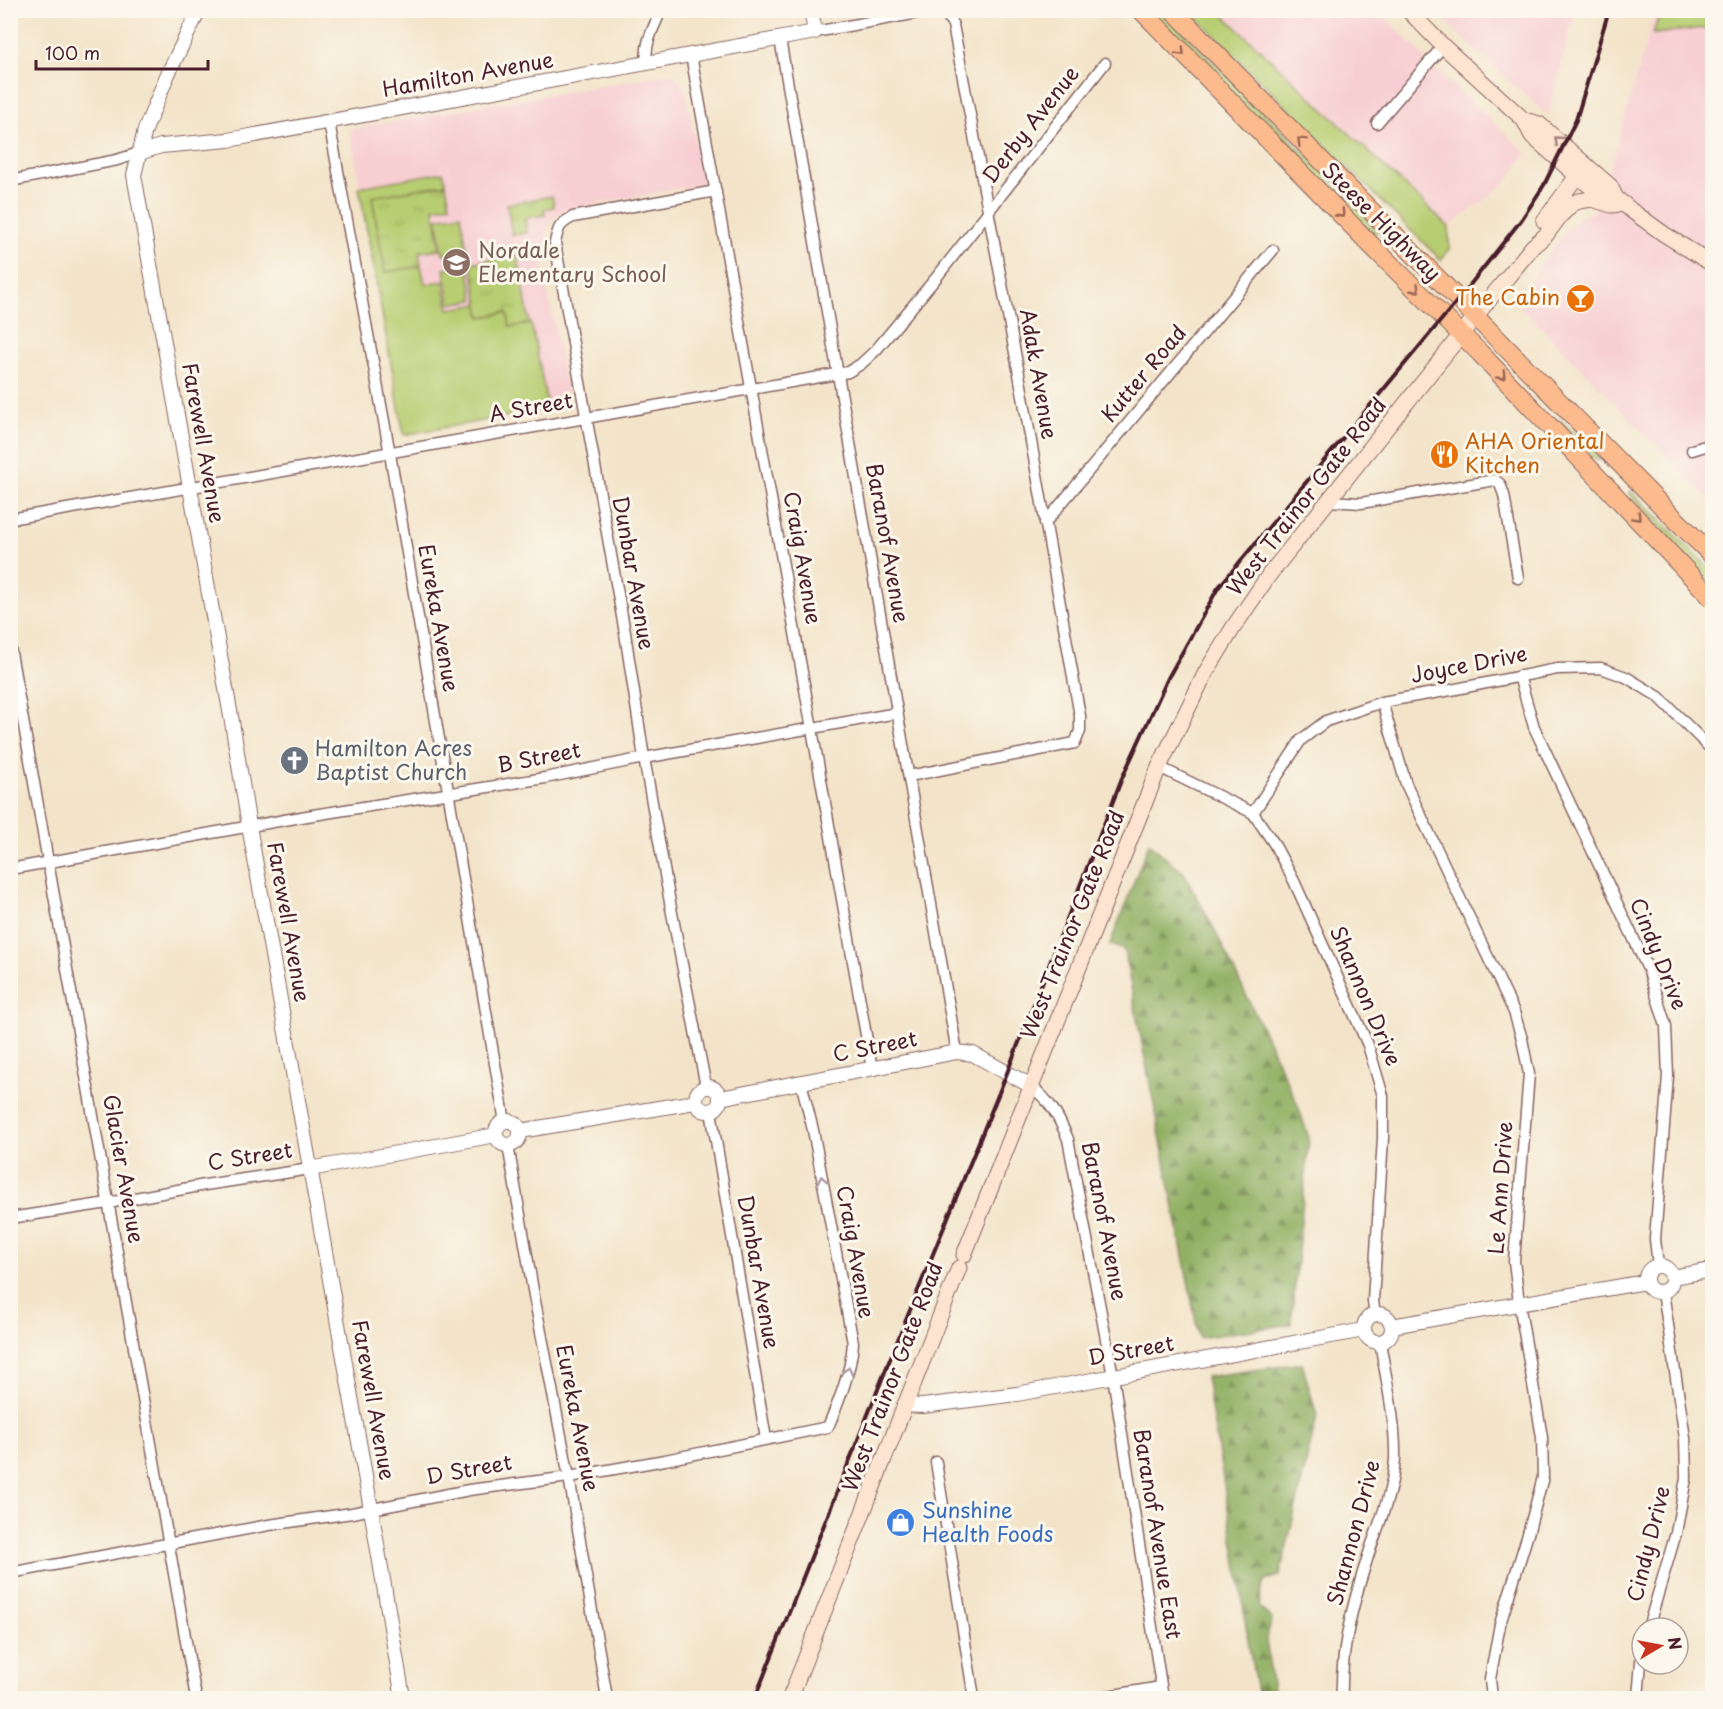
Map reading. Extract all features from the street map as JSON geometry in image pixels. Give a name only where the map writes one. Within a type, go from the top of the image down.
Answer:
[{"type":"highway","name":"Steese Highway","points":[[1141,10],[1461,335],[1713,598]]},
{"type":"highway","name":"Steese Highway","points":[[1173,10],[1713,555]]},
{"type":"main road","points":[[1408,10],[1443,46],[1524,120],[1532,136],[1577,176],[1587,176],[1664,234],[1713,264]]},
{"type":"main road","points":[[1524,120],[1539,124],[1616,196]]},
{"type":"main road","name":"West Trainor Gate Road","points":[[1533,246],[1538,229],[1577,176]]},
{"type":"main road","name":"West Trainor Gate Road","points":[[790,1698],[961,1261],[1159,767],[1206,672],[1269,575],[1533,246],[1546,236],[1572,204],[1593,200],[1611,205],[1616,196]]},
{"type":"street","name":"Farewell Avenue","points":[[200,10],[164,82],[145,130],[134,175],[403,1698]]},
{"type":"street","points":[[647,64],[645,51],[647,43],[661,10]]},
{"type":"street","points":[[811,10],[815,32]]},
{"type":"street","name":"Hamilton Avenue","points":[[10,181],[117,160],[160,146],[228,140],[939,11]]},
{"type":"street","name":"Adak Avenue","points":[[909,776],[1075,743],[1080,731],[1080,716],[952,25],[939,11]]},
{"type":"street","name":"Baranof Avenue","points":[[780,39],[957,1052]]},
{"type":"street","points":[[1377,123],[1443,46]]},
{"type":"street","name":"Craig Avenue","points":[[691,56],[872,1069]]},
{"type":"street","name":"Derby Avenue","points":[[988,212],[1105,63]]},
{"type":"street","name":"Eureka Avenue","points":[[329,122],[390,454],[505,1122]]},
{"type":"street","name":"Dunbar Avenue","points":[[706,1087],[644,758],[625,633],[555,243],[558,228],[564,221],[573,217],[716,191]]},
{"type":"street","name":"A Street","points":[[10,519],[848,372],[876,350],[988,212]]},
{"type":"street","name":"Kutter Road","points":[[1045,523],[1273,250]]},
{"type":"street","points":[[1692,450],[1713,444]]},
{"type":"street","points":[[1329,501],[1361,503],[1495,480],[1500,484],[1504,495],[1518,578]]},
{"type":"street","name":"Glacier Avenue","points":[[10,647],[195,1698]]},
{"type":"street","name":"Joyce Drive","points":[[1253,813],[1301,740],[1326,721],[1382,702],[1557,669],[1601,669],[1626,677],[1659,696],[1713,750]]},
{"type":"street","name":"Cindy Drive","points":[[1519,676],[1534,727],[1648,969],[1666,1026],[1668,1076],[1655,1239],[1658,1266]]},
{"type":"street","name":"Le Ann Drive","points":[[1382,702],[1406,784],[1514,1012],[1530,1074],[1514,1261],[1542,1437],[1543,1477],[1500,1624],[1490,1679],[1492,1698]]},
{"type":"street","name":"B Street","points":[[10,869],[249,826],[449,794],[897,713]]},
{"type":"street","name":"Shannon Drive","points":[[1159,767],[1253,813],[1273,842],[1294,881],[1368,1045],[1383,1096],[1383,1138],[1373,1301],[1375,1315]]},
{"type":"street","name":"C Street","points":[[720,1098],[957,1052],[974,1054],[1031,1086]]},
{"type":"street","name":"Craig Avenue","points":[[801,1082],[813,1130],[853,1343],[846,1377],[828,1426]]},
{"type":"street","name":"Baranof Avenue","points":[[1031,1086],[1045,1097],[1057,1113],[1068,1139],[1113,1376]]},
{"type":"street","points":[[706,1087],[717,1091],[720,1098],[718,1106],[711,1111],[703,1111],[695,1102],[697,1092],[706,1087]]},
{"type":"street","points":[[520,1131],[695,1102]]},
{"type":"street","name":"Dunbar Avenue","points":[[711,1111],[766,1439]]},
{"type":"street","points":[[505,1122],[513,1122],[520,1131],[518,1139],[508,1145],[499,1141],[496,1135],[499,1126],[505,1122]]},
{"type":"street","name":"C Street","points":[[10,1218],[310,1169],[496,1135]]},
{"type":"street","name":"Eureka Avenue","points":[[508,1145],[607,1698]]},
{"type":"street","points":[[1658,1266],[1665,1267],[1672,1277],[1671,1284],[1663,1292],[1654,1292],[1650,1289],[1645,1277],[1649,1269],[1658,1266]]},
{"type":"street","points":[[1672,1277],[1713,1270]]},
{"type":"street","points":[[1392,1326],[1646,1282]]},
{"type":"street","name":"Cindy Drive","points":[[1652,1616],[1676,1533],[1686,1478],[1685,1438],[1663,1292]]},
{"type":"street","points":[[1375,1315],[1386,1317],[1392,1326],[1389,1337],[1380,1342],[1372,1341],[1364,1330],[1368,1318],[1375,1315]]},
{"type":"street","name":"D Street","points":[[904,1405],[923,1406],[1005,1395],[1364,1330]]},
{"type":"street","name":"Shannon Drive","points":[[1342,1698],[1345,1641],[1390,1486],[1395,1460],[1391,1408],[1380,1342]]},
{"type":"street","name":"Baranof Avenue East","points":[[1113,1376],[1162,1693]]},
{"type":"street","name":"D Street","points":[[10,1573],[469,1490],[569,1477],[664,1460],[828,1426]]},
{"type":"street","points":[[936,1462],[974,1698]]},
{"type":"street","points":[[1638,1698],[1640,1676]]},
{"type":"street","points":[[1096,1698],[1162,1693]]},
{"type":"shaded area","points":[[1219,11],[1379,11],[1442,75],[1527,153],[1505,184],[1449,227]]},
{"type":"shaded area","points":[[1438,11],[1575,11],[1548,116],[1450,26]]},
{"type":"shaded area","points":[[1655,11],[1712,11],[1712,502],[1517,303],[1541,264],[1567,229],[1581,215],[1593,213],[1613,158]]},
{"type":"shaded area","name":"Nordale Elementary School","points":[[673,73],[686,91],[703,184],[565,210],[552,219],[547,229],[545,237],[549,238],[550,250],[540,252],[570,406],[404,435],[350,129]]},
{"type":"green space","points":[[1661,10],[1712,11],[1712,27],[1653,34]]},
{"type":"green space","points":[[1152,11],[1162,11],[1312,161],[1378,230],[1375,234],[1350,212]]},
{"type":"green space","points":[[1190,11],[1219,11],[1449,227],[1449,249],[1441,260]]},
{"type":"green space","points":[[443,172],[446,184],[372,197],[386,272],[421,266],[425,284],[443,281],[449,309],[479,304],[481,317],[508,312],[510,327],[530,324],[548,409],[404,435],[359,187]]},
{"type":"green space","points":[[446,184],[450,205],[434,208],[440,249],[419,252],[421,266],[385,272],[372,197]]},
{"type":"green space","points":[[552,196],[554,207],[544,209],[545,215],[525,218],[527,233],[512,235],[507,204]]},
{"type":"green space","points":[[461,214],[467,250],[443,254],[437,218]]},
{"type":"green space","points":[[517,254],[530,324],[510,327],[507,312],[481,317],[471,263]]},
{"type":"green space","points":[[468,265],[474,300],[450,304],[444,269]]},
{"type":"green space","points":[[1558,419],[1597,451],[1600,457],[1597,461],[1556,420]]},
{"type":"green space","points":[[1631,491],[1712,571],[1712,583],[1629,494]]},
{"type":"green space","points":[[1149,843],[1184,873],[1265,1034],[1297,1103],[1309,1138],[1291,1324],[1199,1338],[1124,950],[1110,944]]},
{"type":"green space","points":[[1302,1363],[1317,1416],[1280,1575],[1263,1582],[1259,1607],[1272,1619],[1266,1640],[1274,1698],[1258,1698],[1206,1377]]},
{"type":"railway","points":[[755,1698],[1007,1073],[1122,778],[1168,678],[1218,588],[1458,300],[1522,219],[1544,185],[1576,120],[1609,10]]},
{"type":"place","name":"Nordale Elementary School","points":[[457,263]]},
{"type":"place","name":"The Cabin","points":[[1581,298]]},
{"type":"place","name":"AHA Oriental Kitchen","points":[[1444,454]]},
{"type":"place","name":"Hamilton Acres Baptist Church","points":[[294,761]]},
{"type":"place","name":"Sunshine Health Foods","points":[[901,1523]]}]
